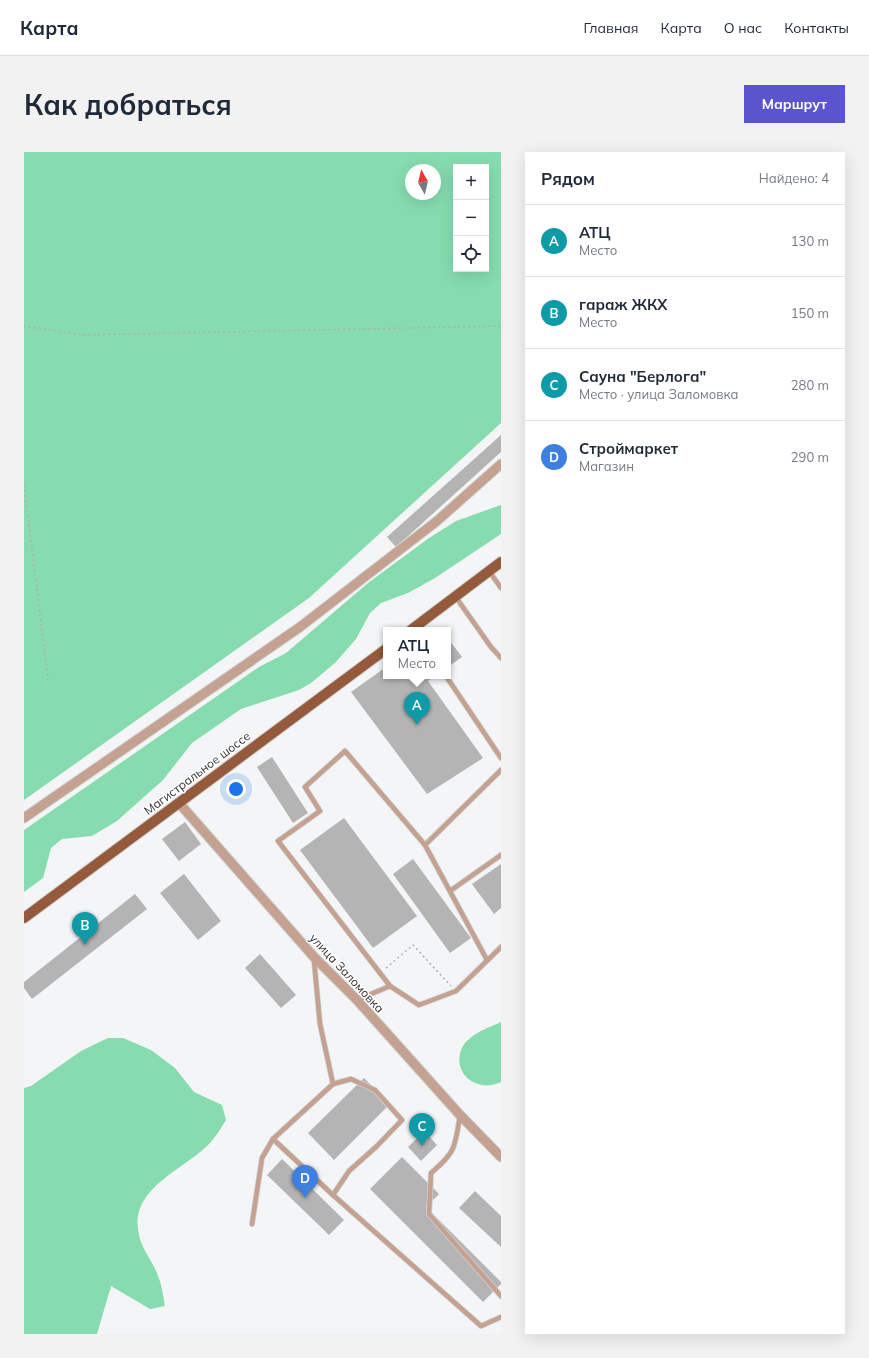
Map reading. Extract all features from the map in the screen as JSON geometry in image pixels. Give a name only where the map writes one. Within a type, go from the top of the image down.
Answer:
[{"type":"main road","points":[[417,627],[455,596],[501,562]]},
{"type":"main road","name":"Магистральное шоссе","points":[[24,918],[383,650]]},
{"type":"street","points":[[24,818],[300,627],[437,521],[501,464]]},
{"type":"street","name":"улица Заломовка","points":[[179,803],[314,957],[357,1000],[460,1115],[501,1157]]},
{"type":"lane","points":[[489,571],[501,588]]},
{"type":"lane","points":[[455,596],[491,647],[501,658]]},
{"type":"lane","points":[[448,679],[501,758]]},
{"type":"lane","points":[[488,960],[425,845],[345,751],[305,787],[320,811],[278,841],[390,986],[419,1005],[456,991],[488,960],[501,947]]},
{"type":"lane","points":[[425,845],[501,770]]},
{"type":"lane","points":[[450,891],[501,855]]},
{"type":"lane","points":[[314,957],[320,1024],[333,1084]]},
{"type":"lane","points":[[357,1000],[390,986]]},
{"type":"lane","points":[[252,1224],[262,1158],[273,1139],[333,1084],[351,1079],[375,1090],[402,1120],[377,1146],[349,1171],[333,1195]]},
{"type":"lane","points":[[460,1115],[456,1141],[449,1157],[430,1173],[429,1214],[501,1296]]},
{"type":"lane","points":[[273,1139],[333,1195],[481,1326],[501,1317]]},
{"type":"path","points":[[24,326],[83,335],[501,326]]},
{"type":"path","points":[[24,484],[48,680]]},
{"type":"path","points":[[380,973],[413,944],[456,991]]},
{"type":"green space","points":[[24,152],[501,152],[501,423],[309,598],[24,800]]},
{"type":"green space","points":[[501,505],[501,534],[435,578],[408,593],[381,603],[370,613],[356,639],[335,663],[311,683],[299,690],[241,709],[192,743],[163,780],[117,821],[92,836],[62,839],[51,848],[43,878],[24,892],[24,830],[259,667],[286,653],[368,583],[429,538],[456,521]]},
{"type":"green space","points":[[501,1022],[501,1082],[492,1085],[475,1083],[463,1072],[460,1065],[459,1057],[462,1048],[474,1035]]},
{"type":"green space","points":[[108,1038],[123,1038],[151,1050],[175,1068],[194,1092],[222,1105],[226,1120],[208,1145],[160,1182],[149,1193],[141,1205],[138,1219],[140,1240],[159,1279],[165,1306],[150,1309],[111,1286],[97,1334],[24,1334],[24,1088],[31,1086],[81,1051]]},
{"type":"building","points":[[501,435],[501,452],[396,547],[387,537]]},
{"type":"building","points":[[451,642],[462,657],[451,665]]},
{"type":"building","points":[[383,669],[383,679],[431,679],[428,681],[483,758],[427,794],[351,692]]},
{"type":"building","points":[[272,757],[308,813],[293,823],[257,767]]},
{"type":"building","points":[[344,818],[417,916],[373,948],[300,850]]},
{"type":"building","points":[[185,822],[201,844],[179,861],[162,839]]},
{"type":"building","points":[[413,859],[471,938],[450,953],[393,874]]},
{"type":"building","points":[[501,864],[501,908],[494,914],[472,884]]},
{"type":"building","points":[[184,874],[221,921],[198,940],[160,893]]},
{"type":"building","points":[[135,894],[147,909],[32,999],[24,988],[24,982]]},
{"type":"building","points":[[260,954],[296,995],[281,1008],[245,968]]},
{"type":"building","points":[[364,1078],[390,1104],[334,1160],[308,1133]]},
{"type":"building","points":[[424,1131],[437,1145],[421,1161],[408,1147]]},
{"type":"building","points":[[402,1157],[439,1194],[426,1207],[501,1282],[501,1284],[483,1302],[370,1189]]},
{"type":"building","points":[[282,1159],[344,1220],[329,1235],[267,1175]]},
{"type":"building","points":[[475,1191],[501,1216],[501,1247],[459,1208]]},
{"type":"place","name":"АТЦ","points":[[417,725]]},
{"type":"place","name":"гараж ЖКХ","points":[[85,945]]},
{"type":"place","name":"Сауна \"Берлога\"","points":[[422,1146]]},
{"type":"place","name":"Строймаркет","points":[[305,1198]]}]
